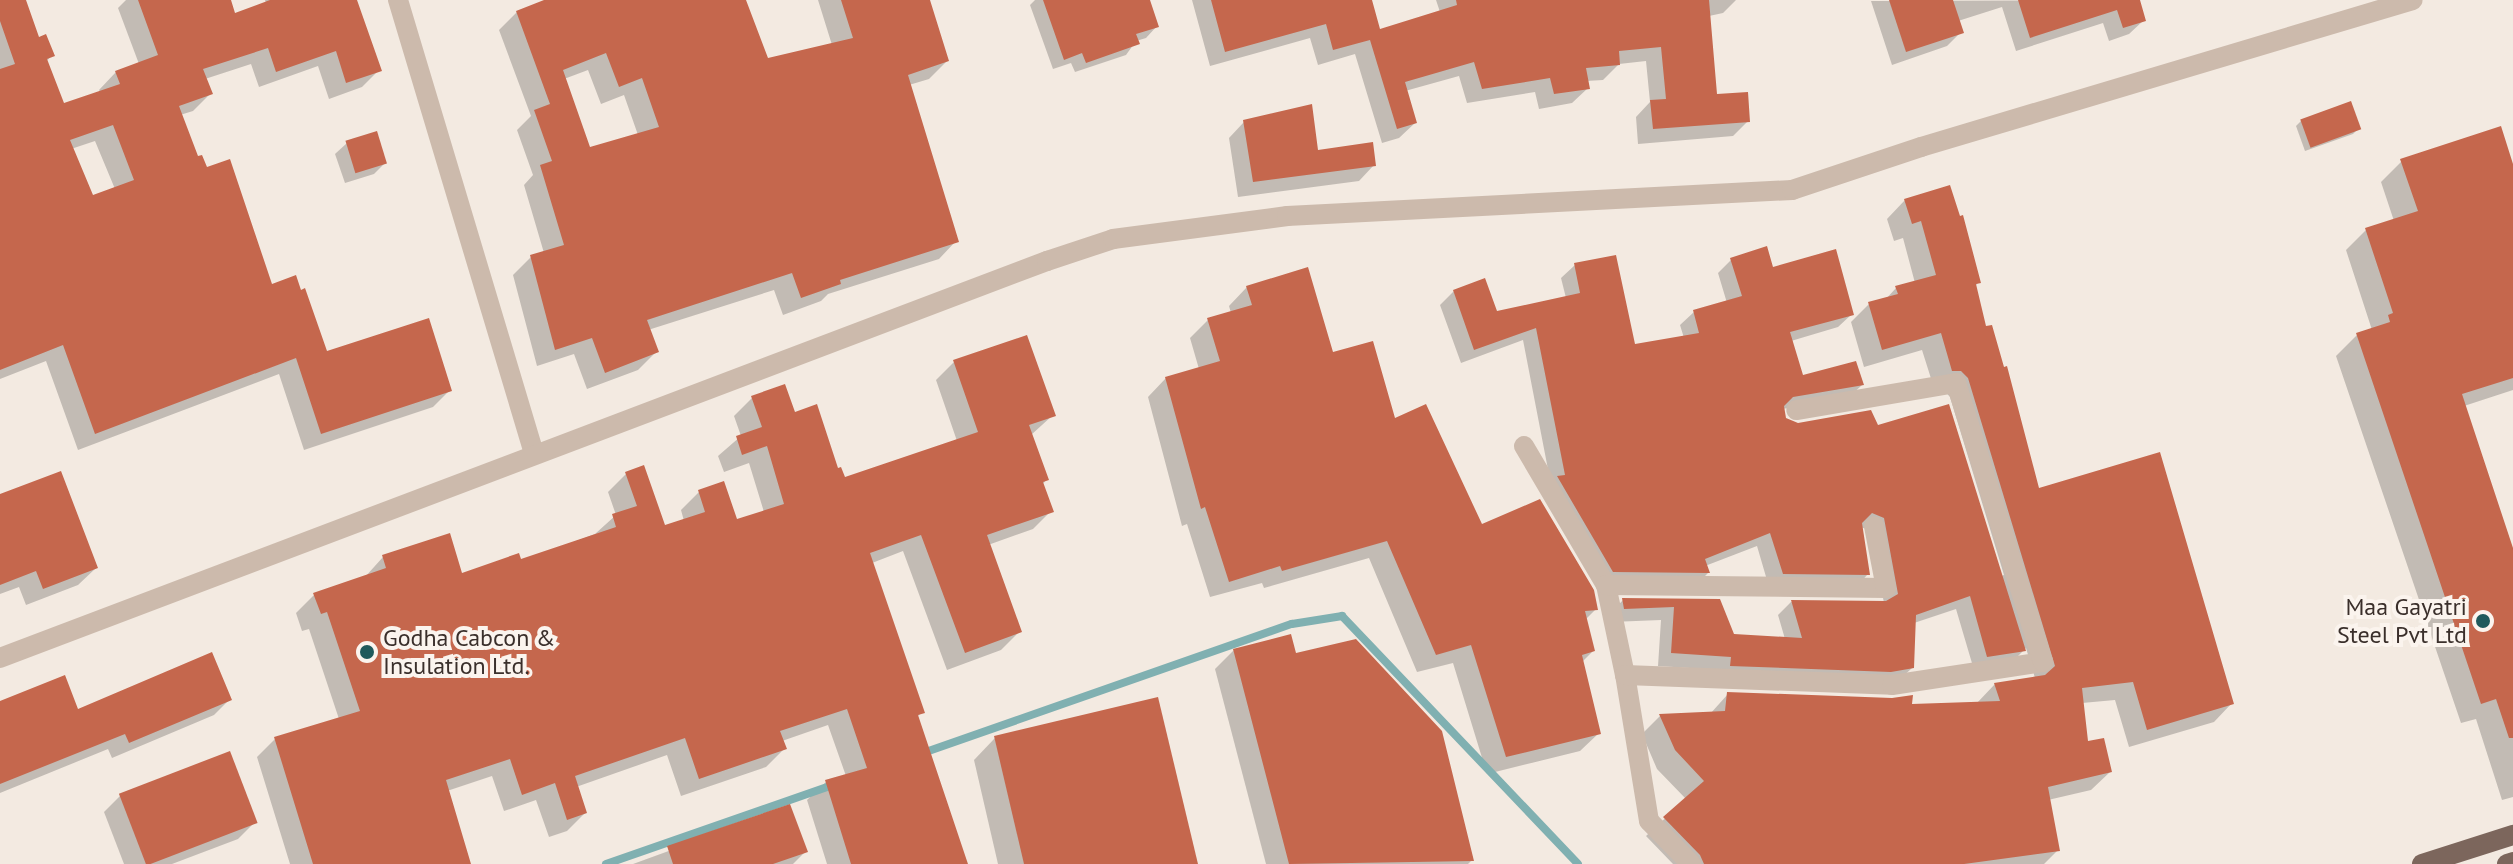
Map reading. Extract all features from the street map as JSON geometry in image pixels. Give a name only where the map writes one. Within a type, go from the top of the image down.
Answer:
[{"type":"main road","points":[[2422,864],[2513,835]]},
{"type":"main road","points":[[2507,864],[2513,862]]},
{"type":"street","points":[[398,0],[534,454]]},
{"type":"street","points":[[0,658],[534,454],[1113,239],[1287,216],[1792,190],[1921,147],[2413,0]]},
{"type":"street","points":[[1625,675],[1892,685],[2043,662],[1956,383],[1796,410]]},
{"type":"street","points":[[1524,446],[1606,585],[1625,675],[1649,821],[1691,864]]},
{"type":"street","points":[[1606,585],[1886,588],[1874,526]]},
{"type":"building","points":[[0,0],[26,0],[39,37],[46,34],[55,56],[47,59],[64,103],[120,84],[115,71],[158,55],[138,0],[231,0],[235,13],[270,0],[357,0],[382,71],[346,83],[336,51],[276,72],[268,48],[203,69],[213,94],[179,106],[198,156],[202,155],[207,167],[230,159],[272,284],[296,275],[301,290],[305,288],[327,351],[429,318],[452,391],[321,434],[296,358],[95,434],[63,345],[0,370],[0,69],[15,64],[0,21]],"holes":[[[113,125],[134,180],[93,195],[70,140]]]},
{"type":"building","points":[[544,0],[746,0],[768,58],[853,38],[841,0],[930,0],[949,61],[908,75],[959,242],[840,280],[841,284],[801,298],[792,273],[647,320],[659,352],[605,373],[592,338],[555,350],[530,255],[564,245],[540,165],[552,161],[534,110],[550,104],[516,11]],"holes":[[[606,53],[619,87],[642,78],[659,127],[590,147],[563,70]]]},
{"type":"building","points":[[1043,0],[1150,0],[1159,27],[1136,34],[1140,44],[1086,63],[1082,53],[1064,60]]},
{"type":"building","points":[[1211,0],[1372,0],[1380,29],[1457,5],[1456,0],[1709,0],[1717,94],[1748,92],[1750,122],[1653,129],[1650,100],[1666,99],[1661,47],[1619,51],[1620,65],[1586,68],[1590,89],[1554,94],[1550,78],[1482,89],[1474,62],[1405,82],[1417,123],[1397,129],[1370,40],[1333,50],[1326,24],[1225,52]]},
{"type":"building","points":[[1889,0],[1953,0],[1964,33],[1906,52]]},
{"type":"building","points":[[2018,0],[2140,0],[2146,21],[2123,28],[2117,10],[2030,38]]},
{"type":"building","points":[[2351,101],[2361,129],[2311,148],[2300,119]]},
{"type":"building","points":[[1312,104],[1318,150],[1373,142],[1376,166],[1253,182],[1243,120]]},
{"type":"building","points":[[2501,126],[2513,164],[2513,378],[2462,394],[2513,548],[2513,738],[2509,738],[2496,699],[2481,704],[2356,333],[2390,322],[2388,315],[2393,313],[2365,228],[2418,211],[2400,159]]},
{"type":"building","points":[[377,131],[387,164],[355,173],[345,141]]},
{"type":"building","points":[[1950,185],[1960,216],[1963,215],[1981,283],[1976,284],[1986,326],[1992,325],[2004,367],[2007,366],[2039,488],[2160,452],[2234,704],[2147,730],[2133,682],[2082,688],[2088,741],[2104,738],[2112,772],[2048,787],[2060,851],[1964,864],[1704,864],[1700,855],[1663,817],[1704,781],[1675,750],[1659,714],[1725,711],[1727,692],[1892,698],[1913,695],[1912,704],[2000,701],[1994,683],[2045,675],[2055,666],[1968,378],[1961,371],[1952,371],[1941,333],[1882,350],[1868,302],[1898,294],[1895,286],[1936,275],[1921,221],[1912,224],[1904,199]]},
{"type":"building","points":[[1767,246],[1773,267],[1836,249],[1854,315],[1790,332],[1803,375],[1856,361],[1864,385],[1793,397],[1784,406],[1786,418],[1798,423],[1871,410],[1878,425],[1949,404],[2026,651],[1987,657],[1970,596],[1916,615],[1914,668],[1891,672],[1730,666],[1731,657],[1671,653],[1674,607],[1624,609],[1622,598],[1720,599],[1734,634],[1802,638],[1791,600],[1886,601],[1898,594],[1884,518],[1872,513],[1862,523],[1870,575],[1783,574],[1770,533],[1705,559],[1710,573],[1613,572],[1557,476],[1565,475],[1536,328],[1474,350],[1453,290],[1485,278],[1497,311],[1580,293],[1574,263],[1616,255],[1635,344],[1699,333],[1693,310],[1742,296],[1730,258]]},
{"type":"building","points":[[1308,267],[1333,352],[1373,341],[1395,418],[1426,404],[1482,524],[1540,499],[1594,590],[1598,610],[1585,611],[1595,651],[1582,655],[1601,734],[1506,757],[1471,645],[1436,655],[1387,541],[1282,571],[1280,566],[1229,582],[1205,507],[1201,509],[1165,377],[1220,361],[1207,318],[1252,305],[1246,286]]},
{"type":"building","points":[[1027,335],[1056,416],[1029,425],[1049,480],[1043,482],[1054,512],[987,535],[1022,632],[965,653],[921,535],[870,553],[925,713],[918,715],[968,864],[851,864],[825,780],[867,768],[847,709],[780,731],[787,749],[699,779],[685,738],[575,776],[587,813],[567,820],[555,783],[522,795],[510,759],[446,780],[471,864],[313,864],[274,737],[360,711],[327,612],[321,614],[313,593],[386,568],[382,555],[450,533],[462,573],[519,553],[521,559],[616,527],[612,514],[637,506],[625,472],[644,465],[665,525],[705,512],[698,490],[724,481],[737,519],[784,504],[767,446],[742,455],[736,436],[762,427],[751,396],[785,384],[795,412],[817,404],[838,468],[841,467],[845,477],[978,432],[953,360]]},
{"type":"building","points":[[61,471],[98,568],[43,589],[36,571],[0,585],[0,494]]},
{"type":"building","points":[[1291,634],[1296,653],[1356,639],[1442,731],[1474,861],[1289,864],[1233,649]]},
{"type":"building","points":[[212,652],[232,700],[129,743],[125,734],[0,784],[0,701],[65,675],[78,709]]},
{"type":"building","points":[[1158,697],[1198,864],[1024,864],[994,736]]},
{"type":"building","points":[[230,751],[258,823],[146,864],[119,794]]},
{"type":"building","points":[[790,804],[808,852],[773,864],[673,864],[667,846]]},
{"type":"waterway","points":[[920,754],[1292,624],[1342,616],[1578,864]]},
{"type":"waterway","points":[[606,864],[836,784]]},
{"type":"place","name":"Maa Gayatri Steel Pvt Ltd","points":[[2483,621]]},
{"type":"place","name":"Godha Cabcon & Insulation Ltd.","points":[[367,652]]}]
